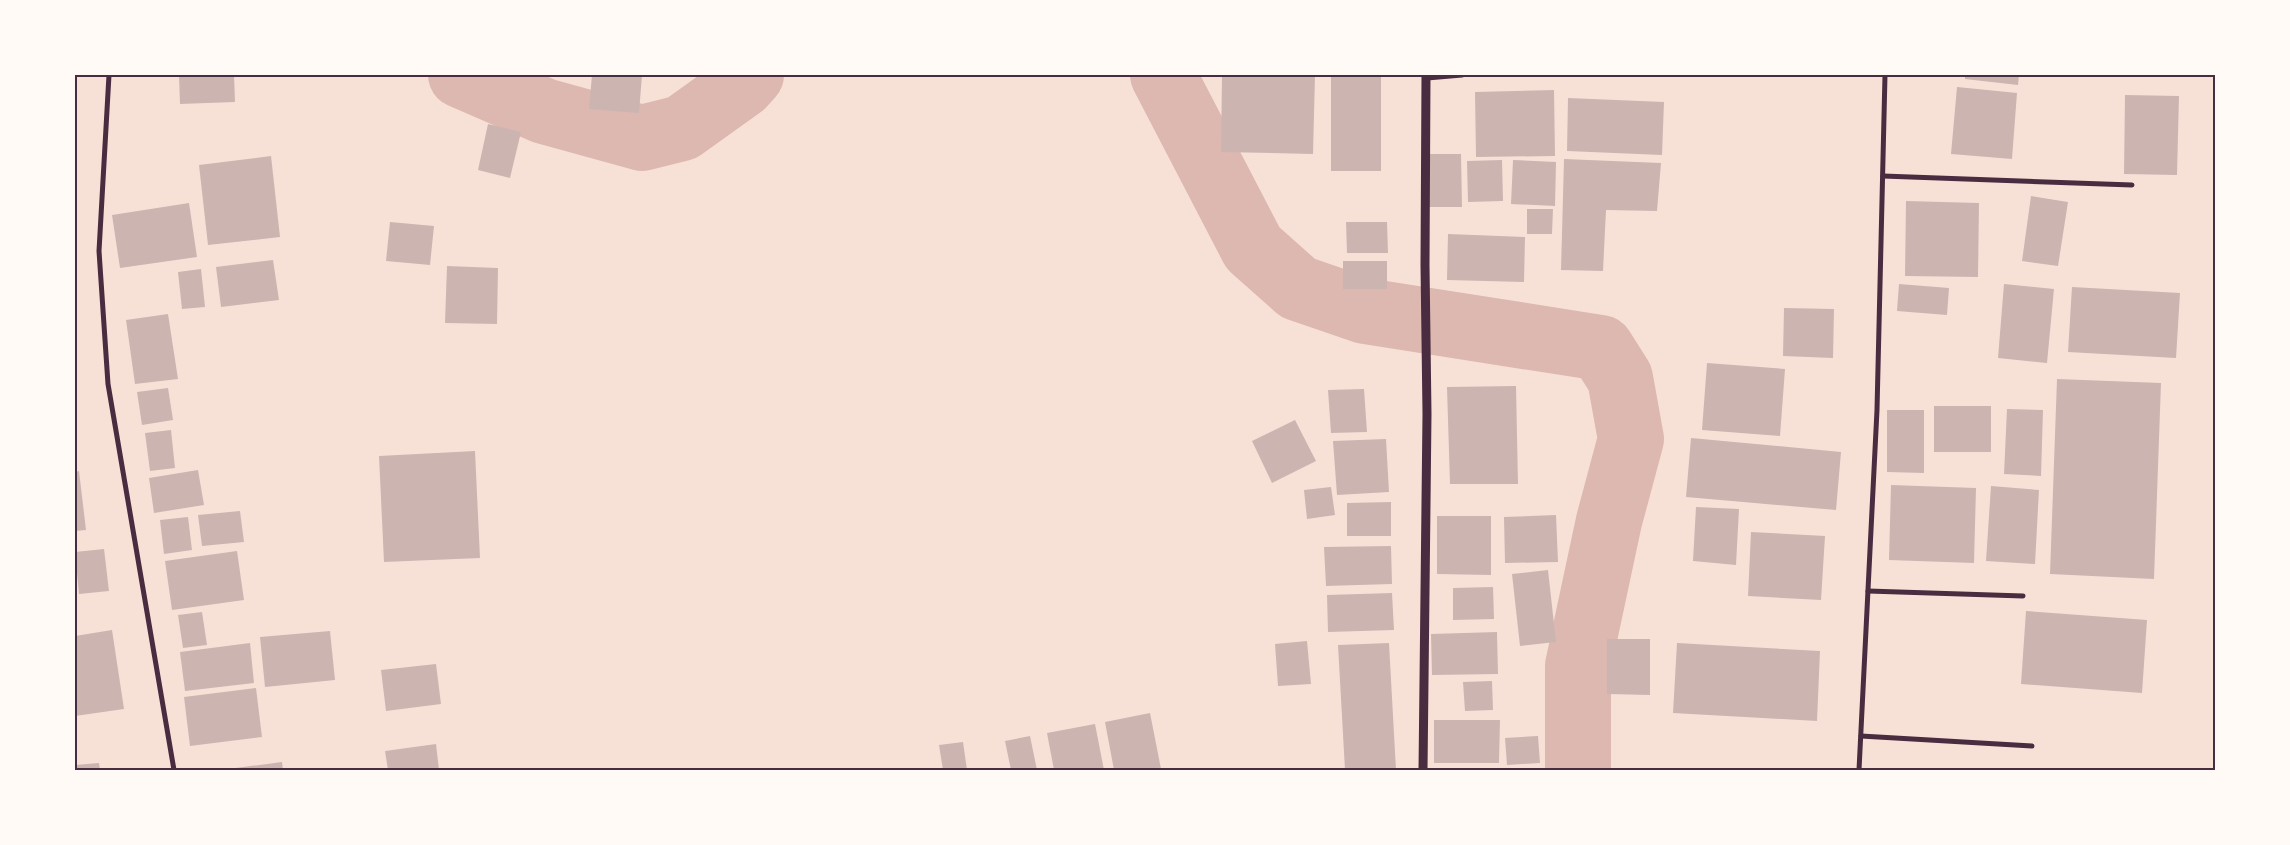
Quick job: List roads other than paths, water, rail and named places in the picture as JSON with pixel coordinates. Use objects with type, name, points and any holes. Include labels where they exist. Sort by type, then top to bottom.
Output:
[{"type":"street","points":[[110,75],[99,251],[108,384],[174,770]]},
{"type":"street","points":[[1423,770],[1427,414],[1425,265],[1427,76],[1462,75]]},
{"type":"street","points":[[1859,770],[1877,410],[1886,75]]},
{"type":"street","points":[[1883,176],[2132,185]]},
{"type":"street","points":[[1868,591],[2023,596]]},
{"type":"street","points":[[1861,736],[2032,746]]},
{"type":"waterway","points":[[461,75],[544,111],[642,138],[682,128],[742,85],[751,75]]},
{"type":"waterway","points":[[1163,75],[1253,248],[1298,288],[1365,311],[1601,348],[1620,378],[1631,439],[1609,521],[1578,666],[1578,770]]}]
